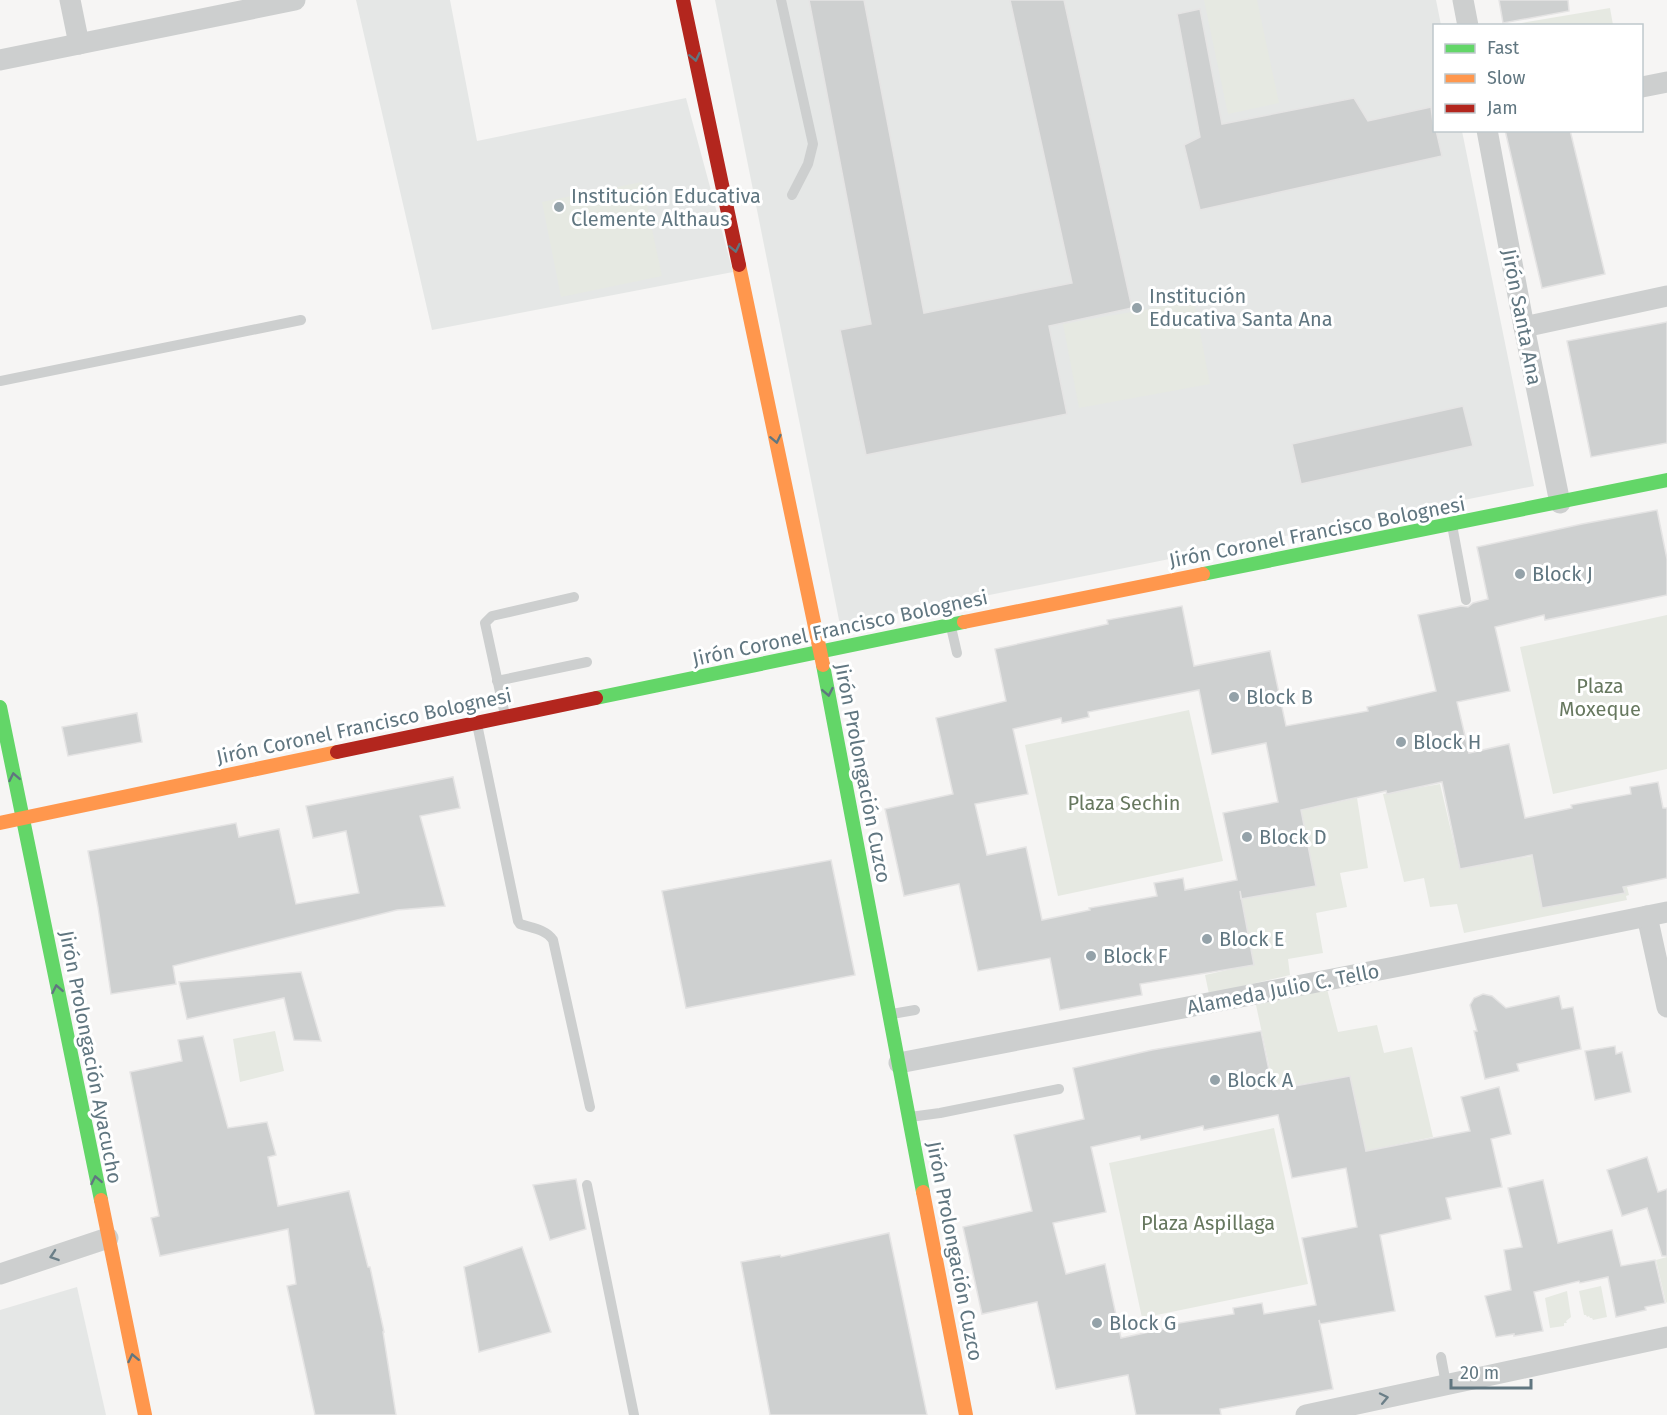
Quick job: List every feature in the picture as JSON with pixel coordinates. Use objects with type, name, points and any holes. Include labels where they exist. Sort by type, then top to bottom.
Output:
[{"type":"street","points":[[70,0],[79,44]]},
{"type":"street","points":[[0,60],[295,0]]},
{"type":"street","name":"Jirón Prolongación Cuzco","points":[[683,0],[820,651],[966,1415]]},
{"type":"street","points":[[1463,0],[1468,24]]},
{"type":"street","points":[[1643,87],[1667,82]]},
{"type":"street","name":"Jirón Santa Ana","points":[[1487,132],[1560,503]]},
{"type":"street","points":[[1524,327],[1667,296]]},
{"type":"street","name":"Jirón Coronel Francisco Bolognesi","points":[[0,823],[820,651],[1667,480]]},
{"type":"street","name":"Jirón Prolongación Ayacucho","points":[[0,707],[145,1415]]},
{"type":"street","points":[[1657,914],[1667,1007]]},
{"type":"street","name":"Alameda Julio C. Tello","points":[[899,1063],[1657,914]]},
{"type":"street","points":[[0,1274],[108,1238]]},
{"type":"street","points":[[1306,1415],[1667,1338]]},
{"type":"lane","points":[[781,0],[813,144],[808,164],[792,195]]},
{"type":"lane","points":[[0,381],[301,320]]},
{"type":"lane","points":[[1452,524],[1466,600]]},
{"type":"lane","points":[[506,717],[485,623],[492,616],[574,597]]},
{"type":"lane","points":[[950,625],[957,653]]},
{"type":"lane","points":[[498,681],[587,662]]},
{"type":"lane","points":[[477,723],[518,921],[520,924],[545,933],[553,940],[590,1107]]},
{"type":"lane","points":[[890,1015],[915,1010]]},
{"type":"lane","points":[[909,1117],[1059,1089]]},
{"type":"lane","points":[[587,1185],[633,1415]]},
{"type":"lane","points":[[1441,1357],[1446,1384]]},
{"type":"shaded area","name":"Institución Educativa Clemente Althaus","points":[[356,0],[450,0],[477,141],[686,98],[733,272],[432,330]]},
{"type":"shaded area","name":"Institución Educativa Santa Ana","points":[[715,0],[1436,0],[1441,24],[1433,24],[1433,132],[1462,132],[1534,486],[840,625]]},
{"type":"shaded area","points":[[77,1287],[106,1415],[0,1415],[0,1310]]},
{"type":"green space","points":[[1204,0],[1257,0],[1279,103],[1228,114]]},
{"type":"green space","points":[[1610,8],[1613,24],[1516,24]]},
{"type":"green space","points":[[642,182],[662,276],[561,297],[542,202]]},
{"type":"green space","points":[[1194,301],[1210,384],[1079,408],[1063,324]]},
{"type":"green space","name":"Plaza Moxeque","points":[[1667,615],[1667,769],[1553,794],[1520,647]]},
{"type":"green space","name":"Plaza Sechin","points":[[1189,710],[1223,861],[1058,896],[1025,745]]},
{"type":"green space","points":[[1440,784],[1460,869],[1532,856],[1542,908],[1625,893],[1620,869],[1622,867],[1629,895],[1626,896],[1627,900],[1464,933],[1457,904],[1430,907],[1424,878],[1404,882],[1383,794]]},
{"type":"green space","points":[[1357,798],[1368,868],[1340,873],[1347,907],[1316,913],[1323,953],[1288,959],[1290,975],[1209,994],[1205,975],[1254,964],[1241,899],[1316,886],[1301,810]]},
{"type":"green space","points":[[1327,989],[1338,1032],[1377,1025],[1384,1053],[1412,1047],[1433,1137],[1366,1151],[1350,1076],[1274,1089],[1256,1005]]},
{"type":"green space","points":[[275,1031],[284,1071],[240,1082],[233,1039]]},
{"type":"green space","name":"Plaza Aspillaga","points":[[1274,1128],[1308,1284],[1142,1318],[1109,1163]]},
{"type":"green space","points":[[1667,1257],[1667,1302],[1666,1303],[1656,1260]]},
{"type":"green space","points":[[1601,1286],[1607,1317],[1593,1320],[1584,1315],[1579,1291]]},
{"type":"green space","points":[[1567,1291],[1571,1317],[1566,1321],[1567,1323],[1564,1323],[1564,1326],[1550,1328],[1545,1298]]},
{"type":"building","points":[[809,0],[864,0],[924,313],[1072,283],[1010,0],[1064,0],[1132,308],[1049,326],[1067,414],[866,455],[840,330],[871,324]]},
{"type":"building","points":[[1499,0],[1568,0],[1569,11],[1503,23]]},
{"type":"building","points":[[1200,9],[1222,124],[1354,98],[1368,121],[1431,107],[1433,132],[1436,132],[1442,156],[1200,210],[1184,145],[1200,137],[1177,14]]},
{"type":"building","points":[[1505,132],[1570,132],[1605,274],[1542,288]]},
{"type":"building","points":[[1667,322],[1667,443],[1591,457],[1567,341]]},
{"type":"building","points":[[1463,406],[1473,446],[1301,484],[1292,444]]},
{"type":"building","points":[[1657,510],[1667,559],[1667,595],[1545,620],[1544,615],[1495,627],[1510,691],[1457,702],[1469,753],[1509,744],[1525,818],[1572,808],[1571,805],[1631,794],[1630,787],[1658,782],[1663,808],[1667,808],[1667,878],[1623,887],[1625,893],[1542,908],[1532,855],[1460,869],[1442,782],[1387,794],[1386,791],[1301,810],[1316,886],[1241,899],[1254,965],[1140,984],[1142,995],[1060,1010],[1050,958],[978,971],[959,884],[904,896],[885,809],[953,794],[936,718],[1006,701],[995,649],[1108,624],[1107,620],[1182,606],[1194,666],[1270,651],[1286,726],[1368,711],[1367,707],[1436,691],[1418,615],[1461,606],[1468,607],[1473,603],[1488,599],[1477,547]],"holes":[[[1199,690],[1212,754],[1266,743],[1278,802],[1223,813],[1237,880],[1185,890],[1183,878],[1154,883],[1157,896],[1089,908],[1090,910],[1042,920],[1026,847],[987,855],[975,804],[1028,794],[1013,729],[1061,718],[1062,723],[1089,717],[1088,712]]]},
{"type":"building","points":[[137,713],[142,742],[68,756],[62,727]]},
{"type":"building","points":[[453,777],[460,808],[420,816],[445,906],[397,910],[173,966],[176,984],[111,994],[88,851],[236,823],[239,837],[279,829],[296,904],[359,893],[346,831],[313,838],[306,806]]},
{"type":"building","points":[[831,860],[855,975],[686,1008],[662,891]]},
{"type":"building","points":[[301,972],[321,1041],[294,1040],[284,998],[187,1019],[179,982]]},
{"type":"building","points":[[1483,994],[1492,996],[1506,1008],[1559,996],[1562,1009],[1573,1007],[1581,1049],[1517,1064],[1519,1071],[1485,1079],[1470,1005],[1474,998]]},
{"type":"building","points":[[1261,1031],[1273,1090],[1350,1076],[1366,1151],[1470,1131],[1461,1097],[1499,1087],[1511,1134],[1491,1139],[1502,1187],[1446,1198],[1451,1219],[1380,1235],[1395,1311],[1320,1324],[1319,1320],[1333,1389],[1220,1409],[1221,1415],[1136,1415],[1128,1375],[1056,1389],[1037,1302],[982,1314],[963,1227],[1032,1211],[1014,1135],[1084,1119],[1073,1068],[1152,1050]],"holes":[[[1278,1115],[1292,1178],[1346,1168],[1357,1227],[1302,1238],[1316,1305],[1264,1314],[1262,1303],[1233,1308],[1234,1314],[1167,1325],[1168,1328],[1121,1338],[1105,1264],[1066,1274],[1053,1223],[1106,1212],[1091,1147],[1140,1136],[1141,1140],[1203,1126],[1204,1130]]]},
{"type":"building","points":[[203,1036],[228,1128],[267,1122],[276,1155],[268,1157],[278,1206],[349,1191],[368,1267],[370,1267],[384,1332],[396,1415],[315,1415],[287,1286],[296,1284],[288,1229],[160,1256],[151,1218],[159,1216],[130,1072],[182,1061],[178,1040]]},
{"type":"building","points":[[1615,1046],[1616,1054],[1622,1052],[1631,1092],[1595,1100],[1585,1051]]},
{"type":"building","points":[[1647,1157],[1658,1192],[1667,1189],[1667,1256],[1662,1256],[1647,1208],[1622,1216],[1607,1170]]},
{"type":"building","points":[[576,1179],[586,1229],[550,1240],[533,1185]]},
{"type":"building","points":[[1543,1180],[1558,1243],[1612,1230],[1621,1266],[1655,1260],[1665,1303],[1616,1317],[1608,1277],[1580,1283],[1579,1281],[1534,1292],[1543,1331],[1496,1337],[1485,1296],[1511,1290],[1504,1250],[1522,1247],[1508,1188]]},
{"type":"building","points":[[889,1233],[927,1415],[770,1415],[741,1262],[780,1255],[781,1257]]},
{"type":"building","points":[[522,1247],[551,1332],[479,1352],[464,1267]]},
{"type":"traffic: fast","points":[[1203,574],[1667,480]]},
{"type":"traffic: fast","points":[[596,698],[964,622]]},
{"type":"traffic: fast","points":[[823,665],[923,1192]]},
{"type":"traffic: fast","points":[[0,707],[101,1200]]},
{"type":"traffic: slow","points":[[739,265],[823,665]]},
{"type":"traffic: slow","points":[[964,622],[1203,574]]},
{"type":"traffic: slow","points":[[0,823],[337,752]]},
{"type":"traffic: slow","points":[[923,1192],[966,1415]]},
{"type":"traffic: slow","points":[[101,1200],[145,1415]]},
{"type":"traffic: jam","points":[[683,0],[739,265]]},
{"type":"traffic: jam","points":[[337,752],[596,698]]},
{"type":"place","name":"Institución Educativa Clemente Althaus","points":[[559,207]]},
{"type":"place","name":"Institución Educativa Santa Ana","points":[[1137,308]]},
{"type":"place","name":"Block J","points":[[1520,574]]},
{"type":"place","name":"Block B","points":[[1234,697]]},
{"type":"place","name":"Block H","points":[[1401,742]]},
{"type":"place","name":"Block D","points":[[1247,837]]},
{"type":"place","name":"Block E","points":[[1207,939]]},
{"type":"place","name":"Block F","points":[[1091,956]]},
{"type":"place","name":"Block A","points":[[1215,1080]]},
{"type":"place","name":"Block G","points":[[1097,1323]]}]
